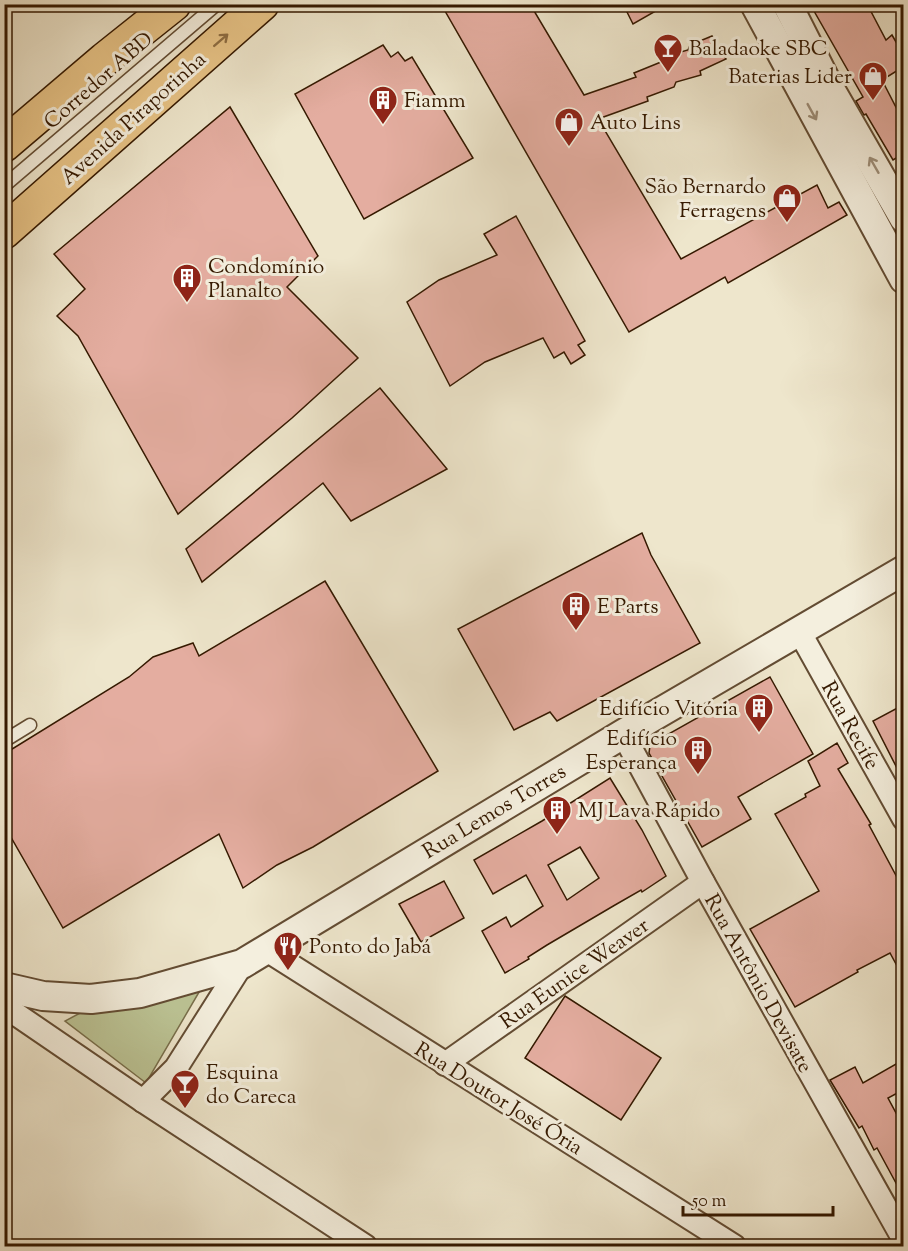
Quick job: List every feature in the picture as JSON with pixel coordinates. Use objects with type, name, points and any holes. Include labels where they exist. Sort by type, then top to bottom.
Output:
[{"type":"main road","points":[[4,145],[174,4]]},
{"type":"main road","name":"Avenida Piraporinha","points":[[4,232],[262,4]]},
{"type":"street","points":[[755,4],[903,279]]},
{"type":"street","points":[[787,4],[830,89],[903,218]]},
{"type":"street","name":"Rua Lemos Torres","points":[[4,987],[43,996],[91,999],[140,993],[253,957],[623,734],[903,570]]},
{"type":"street","name":"Rua Recife","points":[[799,631],[903,819]]},
{"type":"street","name":"Rua Antônio Devisate","points":[[623,734],[900,1239]]},
{"type":"street","name":"Rua Eunice Weaver","points":[[445,1064],[703,882]]},
{"type":"street","name":"Rua Lemos Torres","points":[[143,1101],[176,1068],[253,957]]},
{"type":"street","name":"Rua Doutor José Ória","points":[[253,957],[445,1064],[734,1246]]},
{"type":"street","points":[[4,1006],[165,1116],[365,1246]]},
{"type":"street","name":"Rua Lemos Torres","points":[[165,1116],[176,1068]]},
{"type":"lane","name":"Corredor ABD","points":[[4,186],[217,4]]},
{"type":"lane","points":[[4,741],[30,725]]},
{"type":"green space","points":[[202,987],[146,1083],[65,1021],[84,1011],[121,1010],[157,1002]]},
{"type":"building","name":"Auto Lins","points":[[441,4],[530,4],[584,95],[636,77],[634,73],[661,62],[660,58],[688,50],[690,45],[712,36],[726,59],[700,71],[701,75],[676,82],[674,87],[647,97],[648,101],[598,119],[681,259],[817,185],[828,208],[839,202],[847,215],[728,283],[725,277],[629,332]]},
{"type":"building","points":[[623,4],[668,4],[633,24]]},
{"type":"building","points":[[810,4],[867,4],[886,40],[892,35],[903,54],[903,67],[882,80],[903,121],[903,154],[893,160],[856,101],[863,97]]},
{"type":"building","name":"Fiamm","points":[[383,45],[391,57],[398,52],[405,61],[412,57],[473,158],[364,219],[295,94]]},
{"type":"building","name":"Condomínio Planalto","points":[[230,107],[318,256],[287,287],[358,358],[292,418],[178,514],[78,336],[57,316],[85,289],[54,254]]},
{"type":"building","points":[[516,216],[585,341],[578,345],[585,355],[571,364],[564,352],[554,358],[543,338],[485,362],[450,386],[407,302],[439,280],[497,255],[484,234]]},
{"type":"building","points":[[380,388],[447,469],[351,521],[323,483],[202,582],[186,549]]},
{"type":"building","name":"E Parts","points":[[642,533],[651,555],[700,643],[557,721],[550,712],[514,730],[458,629]]},
{"type":"building","points":[[325,581],[438,771],[313,847],[277,865],[243,888],[219,834],[63,928],[4,825],[4,754],[129,677],[153,657],[193,643],[199,656]]},
{"type":"building","points":[[770,677],[813,754],[738,797],[751,819],[702,847],[649,753],[650,746]]},
{"type":"building","points":[[903,705],[903,780],[873,721]]},
{"type":"building","points":[[837,743],[848,763],[838,769],[871,824],[869,825],[899,881],[903,879],[903,977],[890,953],[795,1007],[750,929],[819,891],[775,814],[806,797],[805,794],[820,786],[808,761]]},
{"type":"building","points":[[610,778],[642,830],[666,876],[642,892],[641,890],[547,945],[505,973],[482,931],[506,917],[511,927],[543,906],[526,875],[493,894],[474,860]],"holes":[[[580,847],[599,878],[567,900],[548,865]]]},
{"type":"building","points":[[444,881],[464,918],[421,942],[399,904]]},
{"type":"building","points":[[565,996],[661,1058],[621,1120],[525,1058]]},
{"type":"building","points":[[903,1060],[903,1090],[888,1098],[903,1126],[903,1196],[877,1148],[874,1150],[862,1126],[859,1128],[830,1080],[855,1067],[863,1083]]},
{"type":"place","name":"Baladaoke SBC","points":[[668,74]]},
{"type":"place","name":"Baterias Lider","points":[[873,102]]},
{"type":"place","name":"Fiamm","points":[[383,126]]},
{"type":"place","name":"Auto Lins","points":[[569,148]]},
{"type":"place","name":"São Bernardo Ferragens","points":[[787,224]]},
{"type":"place","name":"Condomínio Planalto","points":[[187,304]]},
{"type":"place","name":"E Parts","points":[[576,632]]},
{"type":"place","name":"Edifício Vitória","points":[[759,734]]},
{"type":"place","name":"Edifício Esperança","points":[[698,776]]},
{"type":"place","name":"MJ Lava Rápido","points":[[557,836]]},
{"type":"place","name":"Ponto do Jabá","points":[[288,972]]},
{"type":"place","name":"Esquina do Careca","points":[[185,1110]]}]
